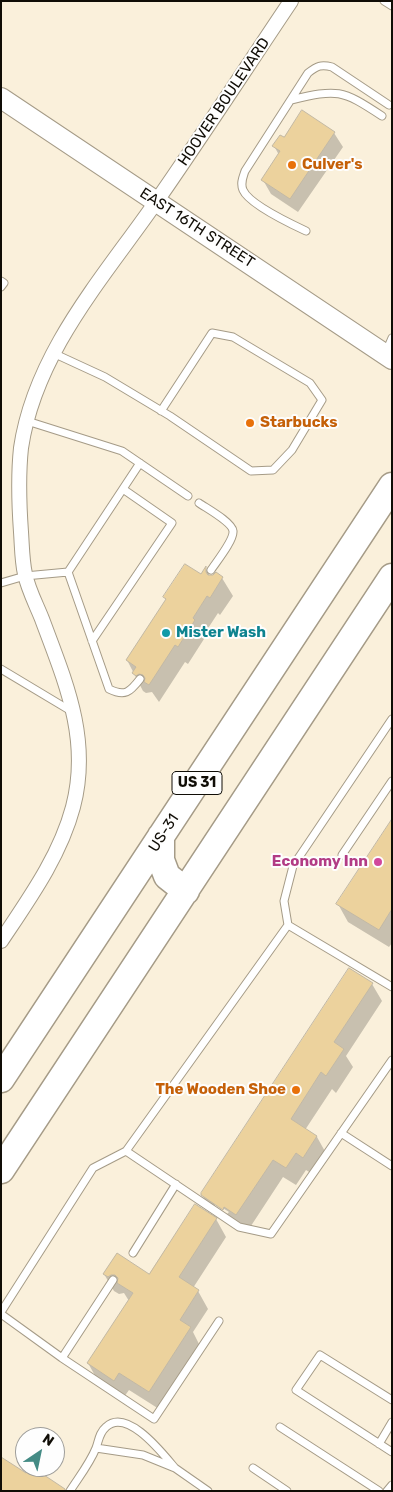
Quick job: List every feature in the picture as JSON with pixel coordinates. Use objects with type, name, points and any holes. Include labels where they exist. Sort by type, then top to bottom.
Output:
[{"type":"highway","name":"US-31","points":[[1,1079],[392,486]]},
{"type":"highway","points":[[1,1170],[392,577]]},
{"type":"highway","points":[[161,836],[161,860],[167,876],[186,891]]},
{"type":"main road","name":"EAST 16TH STREET","points":[[1,98],[156,202],[390,351]]},
{"type":"street","name":"HOOVER BOULEVARD","points":[[1,940],[41,878],[65,832],[74,804],[78,776],[79,744],[74,713],[67,688],[25,576],[19,491],[22,448],[27,422],[53,353],[79,311],[156,202],[291,1]]},
{"type":"lane","points":[[384,1],[392,6]]},
{"type":"lane","points":[[306,231],[278,217],[249,197],[243,190],[241,182],[245,170],[308,73],[316,66],[323,64],[332,67],[389,105]]},
{"type":"lane","points":[[291,100],[324,92],[335,92],[353,97],[382,116]]},
{"type":"lane","points":[[1,281],[4,283],[1,287]]},
{"type":"lane","points":[[53,353],[105,377],[161,411],[251,471],[273,470],[292,450],[322,400],[310,383],[233,337],[212,333],[161,411]]},
{"type":"lane","points":[[27,422],[122,451],[188,496]]},
{"type":"lane","points":[[68,572],[140,463]]},
{"type":"lane","points":[[92,641],[172,523],[123,488]]},
{"type":"lane","points":[[199,503],[230,524],[233,530],[232,538],[211,570]]},
{"type":"lane","points":[[1,583],[25,576],[68,572]]},
{"type":"lane","points":[[68,572],[109,688],[117,693],[126,693],[140,679]]},
{"type":"lane","points":[[1,669],[74,713]]},
{"type":"lane","points":[[219,1321],[154,1418],[62,1358],[1,1313],[93,1168],[126,1151],[288,925],[284,901],[293,866],[392,719]]},
{"type":"lane","points":[[342,855],[392,781]]},
{"type":"lane","points":[[288,925],[392,987]]},
{"type":"lane","points":[[126,1151],[239,1227],[271,1234],[392,1060]]},
{"type":"lane","points":[[341,1132],[392,1166]]},
{"type":"lane","points":[[133,1253],[176,1184]]},
{"type":"lane","points":[[62,1358],[113,1280]]},
{"type":"lane","points":[[392,1400],[320,1354],[296,1390],[392,1452]]},
{"type":"lane","points":[[70,1491],[96,1448],[99,1436],[111,1423],[123,1422],[150,1440],[175,1468]]},
{"type":"lane","points":[[379,1444],[392,1422]]},
{"type":"lane","points":[[280,1427],[379,1491]]},
{"type":"lane","points":[[96,1448],[143,1455],[175,1468],[208,1491]]},
{"type":"lane","points":[[253,1468],[288,1491]]},
{"type":"lane","points":[[387,1491],[392,1485]]},
{"type":"building","name":"Culver's","points":[[302,110],[335,132],[290,199],[261,180],[280,151],[272,146],[280,135],[284,137]]},
{"type":"building","name":"Mister Wash","points":[[185,564],[201,574],[206,566],[208,575],[213,575],[216,572],[223,577],[210,598],[207,596],[178,647],[175,645],[149,685],[144,682],[145,678],[143,675],[139,674],[136,676],[132,673],[136,667],[126,660],[166,599],[163,597]]},
{"type":"building","name":"Economy Inn","points":[[392,819],[392,909],[379,930],[336,904]]},
{"type":"building","points":[[349,968],[373,983],[334,1042],[344,1049],[326,1076],[321,1072],[291,1119],[317,1136],[303,1158],[296,1153],[286,1168],[273,1160],[236,1215],[224,1207],[223,1210],[201,1195],[201,1193]]},
{"type":"building","points":[[195,1204],[217,1218],[179,1277],[199,1290],[180,1320],[191,1327],[149,1392],[119,1373],[114,1381],[87,1363],[133,1293],[117,1283],[118,1278],[115,1275],[108,1277],[103,1274],[117,1253],[149,1274]]},
{"type":"building","points":[[1,1457],[15,1466],[15,1477],[47,1477],[65,1489],[65,1491],[1,1491]]},
{"type":"place","name":"Culver's","points":[[292,165]]},
{"type":"place","name":"Starbucks","points":[[250,423]]},
{"type":"place","name":"Mister Wash","points":[[166,633]]},
{"type":"place","name":"Economy Inn","points":[[378,862]]},
{"type":"place","name":"The Wooden Shoe","points":[[296,1090]]}]
